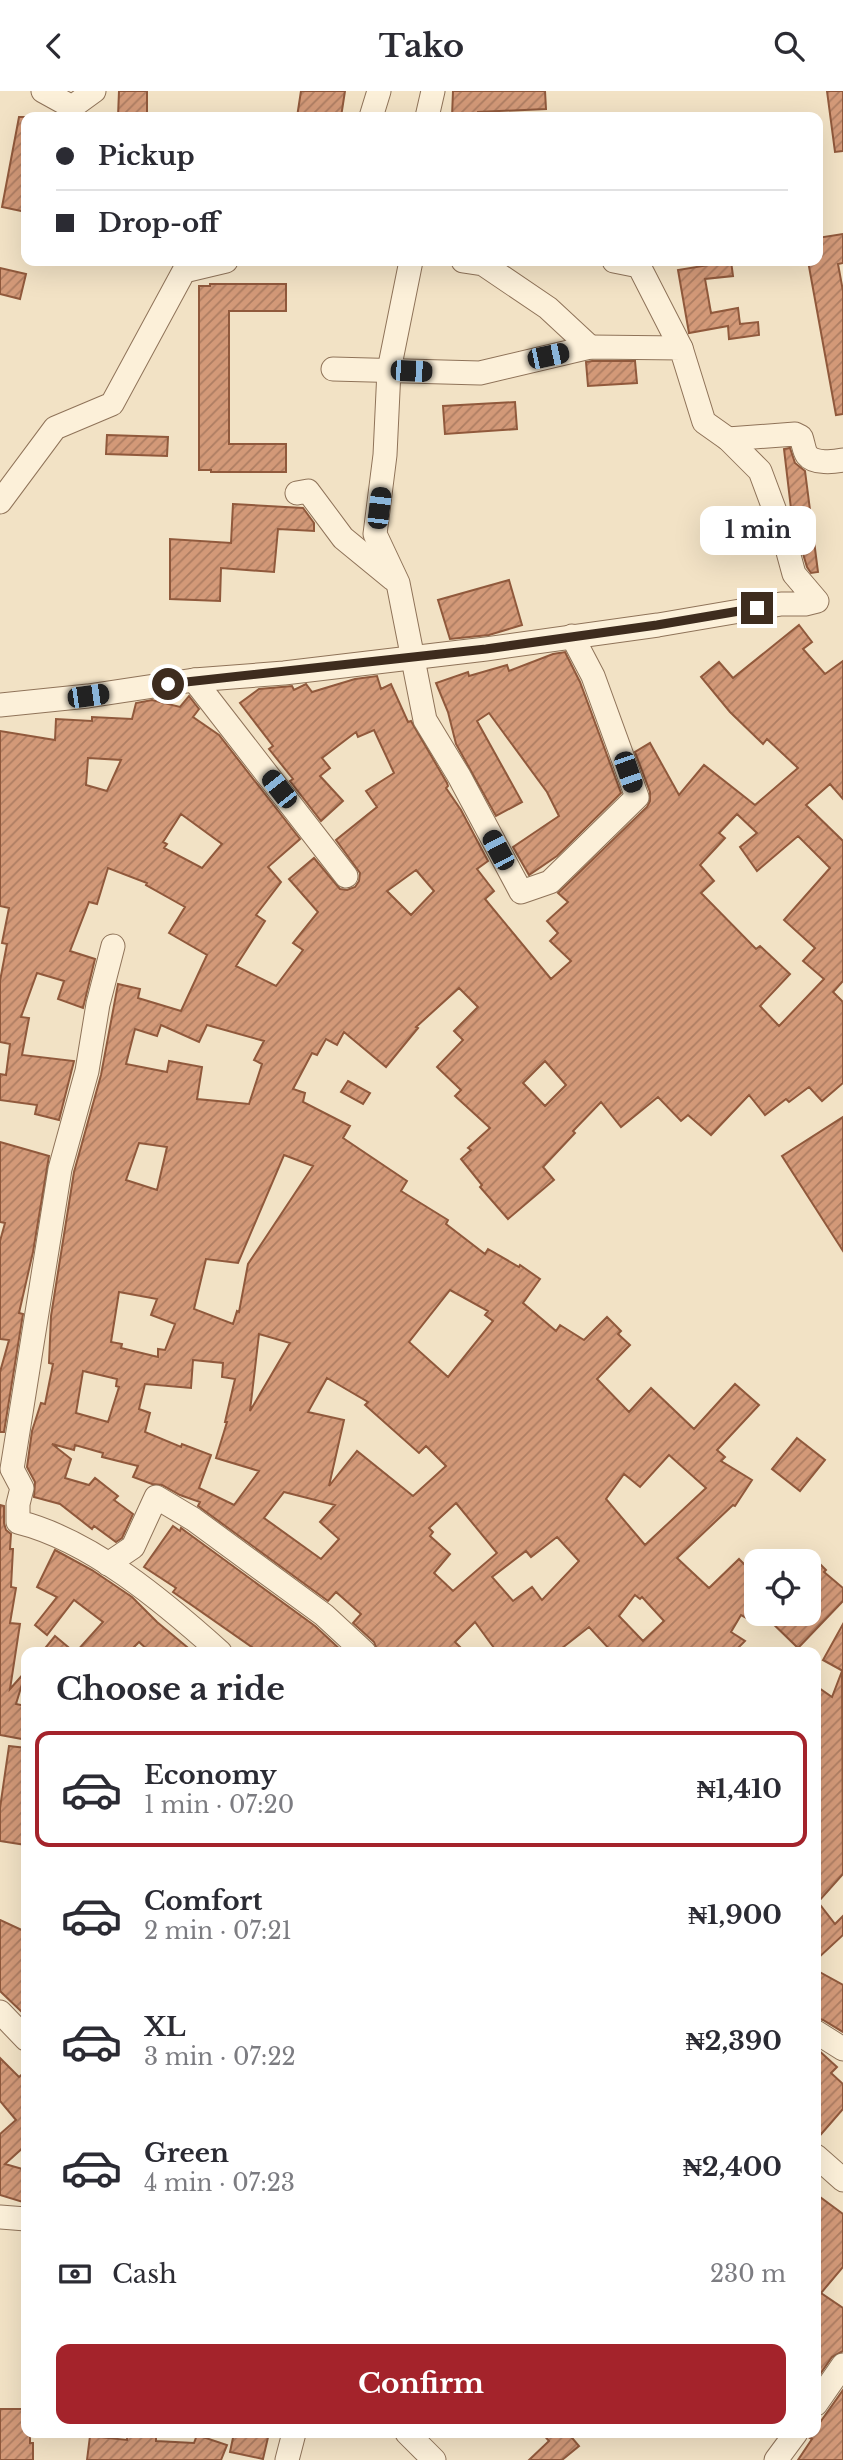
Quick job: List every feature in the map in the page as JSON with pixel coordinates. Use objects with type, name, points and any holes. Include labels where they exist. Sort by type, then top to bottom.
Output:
[{"type":"street","points":[[43,91],[72,107],[94,91]]},
{"type":"street","points":[[373,112],[379,91]]},
{"type":"street","points":[[428,112],[433,91]]},
{"type":"street","points":[[0,502],[55,428],[113,404],[184,271],[205,266]]},
{"type":"street","points":[[413,266],[389,370],[385,455],[375,534],[398,583],[425,720],[459,776],[521,892],[550,882],[636,797],[593,676],[572,636]]},
{"type":"street","points":[[486,266],[548,308],[590,347]]},
{"type":"street","points":[[0,705],[88,696],[194,680],[284,673],[413,657],[657,625],[781,604],[816,603],[815,596],[794,574],[782,530],[760,471],[728,439],[704,422],[681,348],[639,266]]},
{"type":"street","points":[[333,369],[480,373],[590,347],[681,348]]},
{"type":"street","points":[[728,439],[795,434],[802,437],[808,456],[814,460],[843,460]]},
{"type":"street","points":[[297,493],[308,491],[343,538],[398,583]]},
{"type":"street","points":[[194,680],[346,876]]},
{"type":"street","points":[[113,946],[98,1004],[87,1071],[60,1169],[12,1469],[22,1488],[18,1504],[18,1522],[43,1528],[119,1570],[214,1647]]},
{"type":"street","points":[[108,1564],[133,1547],[156,1497],[193,1519],[324,1615],[358,1647]]},
{"type":"street","points":[[0,2012],[21,2032]]},
{"type":"street","points":[[821,2035],[843,2049]]},
{"type":"street","points":[[821,2161],[843,2181]]},
{"type":"street","points":[[0,2217],[21,2219]]},
{"type":"street","points":[[821,2397],[843,2365]]},
{"type":"street","points":[[287,2460],[293,2438]]},
{"type":"street","points":[[412,2438],[434,2460]]},
{"type":"street","points":[[776,2460],[792,2438]]},
{"type":"building","points":[[119,91],[147,91],[147,112],[118,112]]},
{"type":"building","points":[[301,91],[345,91],[342,112],[298,112]]},
{"type":"building","points":[[453,91],[545,91],[546,109],[452,112]]},
{"type":"building","points":[[827,91],[843,91],[843,151],[835,152]]},
{"type":"building","points":[[19,117],[21,117],[21,211],[2,207]]},
{"type":"building","points":[[843,234],[843,263],[838,264],[843,291],[843,414],[836,415],[809,266],[823,266],[823,237]]},
{"type":"building","points":[[703,266],[732,266],[733,276],[705,279],[711,313],[738,308],[740,324],[758,322],[759,335],[729,339],[728,326],[689,333],[678,270]]},
{"type":"building","points":[[0,268],[26,274],[20,299],[0,294]]},
{"type":"building","points":[[286,284],[286,311],[229,311],[229,444],[286,444],[286,472],[199,470],[199,286]]},
{"type":"building","points":[[635,361],[637,383],[588,386],[586,362]]},
{"type":"building","points":[[515,402],[517,429],[445,434],[443,406]]},
{"type":"building","points":[[107,435],[168,437],[167,456],[106,454]]},
{"type":"building","points":[[790,448],[795,463],[805,471],[818,572],[811,573],[807,567],[792,517],[784,449]]},
{"type":"building","points":[[233,504],[303,508],[314,523],[314,531],[278,529],[274,572],[221,568],[220,601],[170,599],[170,539],[231,543]]},
{"type":"building","points":[[509,580],[522,625],[489,635],[450,639],[438,600]]},
{"type":"building","points":[[799,625],[812,642],[803,649],[825,674],[843,661],[843,799],[830,784],[806,805],[843,841],[843,981],[833,992],[843,1002],[843,1083],[822,1101],[809,1087],[789,1102],[786,1099],[765,1115],[749,1095],[711,1135],[688,1115],[681,1121],[658,1097],[621,1127],[601,1102],[543,1167],[554,1180],[508,1219],[480,1187],[482,1185],[461,1159],[471,1150],[468,1148],[490,1128],[455,1096],[461,1090],[437,1067],[463,1040],[454,1031],[478,1007],[459,988],[416,1027],[418,1028],[386,1067],[344,1032],[337,1045],[326,1039],[317,1055],[312,1053],[293,1089],[305,1093],[303,1102],[350,1126],[343,1138],[407,1181],[401,1191],[448,1220],[446,1224],[485,1254],[488,1249],[519,1267],[520,1265],[540,1279],[523,1303],[556,1331],[560,1325],[584,1340],[607,1317],[621,1331],[618,1334],[630,1345],[597,1379],[629,1412],[651,1388],[694,1429],[735,1384],[759,1405],[717,1450],[725,1457],[721,1461],[752,1480],[735,1506],[677,1558],[709,1588],[739,1559],[744,1564],[744,1617],[741,1615],[731,1632],[745,1641],[739,1647],[607,1647],[589,1627],[563,1647],[493,1647],[475,1622],[455,1642],[460,1647],[376,1647],[353,1623],[361,1614],[336,1592],[328,1601],[198,1506],[200,1502],[162,1485],[133,1477],[138,1466],[102,1457],[103,1453],[75,1445],[74,1450],[52,1444],[71,1459],[65,1478],[89,1485],[95,1478],[118,1496],[114,1500],[133,1514],[122,1538],[116,1542],[94,1526],[92,1529],[60,1504],[34,1497],[35,1482],[27,1467],[32,1431],[41,1403],[45,1404],[53,1364],[49,1363],[51,1316],[74,1172],[101,1075],[118,984],[140,989],[138,998],[181,1011],[207,955],[169,933],[185,907],[146,885],[147,883],[108,868],[97,904],[89,902],[70,951],[95,959],[83,1008],[58,999],[64,981],[37,973],[21,1017],[29,1018],[22,1055],[74,1061],[59,1120],[35,1114],[37,1105],[0,1100],[0,1074],[6,1075],[10,1044],[0,1042],[0,981],[7,944],[2,943],[9,908],[0,906],[0,731],[55,740],[56,719],[132,719],[136,703],[152,700],[180,707],[189,696],[199,709],[193,717],[219,735],[300,839],[268,867],[281,882],[256,915],[265,921],[236,966],[276,986],[303,950],[293,943],[318,912],[289,879],[314,858],[340,889],[355,887],[360,873],[336,840],[377,807],[366,791],[394,773],[374,730],[358,737],[356,732],[322,758],[330,768],[320,776],[343,801],[321,821],[290,781],[293,779],[269,749],[273,746],[240,703],[259,689],[292,686],[294,690],[306,684],[312,692],[355,679],[377,676],[381,689],[391,684],[408,722],[411,721],[447,783],[446,788],[488,861],[477,869],[494,891],[485,899],[551,979],[571,961],[550,941],[558,933],[547,921],[568,902],[558,893],[647,807],[650,801],[650,792],[635,752],[650,743],[679,795],[704,765],[755,805],[798,768],[767,739],[763,744],[730,712],[701,677],[719,662],[733,678]],"holes":[[[88,758],[121,760],[107,791],[86,785]],[[181,814],[222,844],[202,868],[164,848],[167,844],[163,842]],[[737,814],[757,833],[740,847],[757,871],[798,836],[830,868],[784,920],[815,948],[803,961],[824,979],[779,1026],[760,1006],[790,974],[760,946],[756,949],[701,893],[714,881],[700,865],[725,838],[719,833]],[[416,870],[434,891],[411,915],[387,891]],[[161,1025],[199,1042],[207,1025],[264,1041],[254,1060],[262,1064],[249,1104],[197,1099],[202,1067],[169,1061],[167,1072],[126,1064],[135,1029],[157,1036]],[[545,1061],[566,1085],[545,1106],[523,1083]],[[139,1143],[167,1147],[157,1190],[126,1180]],[[284,1155],[313,1166],[248,1264],[239,1312],[237,1311],[233,1324],[194,1309],[206,1259],[238,1263]],[[450,1290],[488,1311],[485,1315],[493,1321],[448,1377],[409,1342]],[[119,1292],[157,1299],[151,1315],[175,1324],[165,1350],[158,1349],[158,1357],[121,1348],[122,1344],[111,1342]],[[259,1334],[290,1343],[250,1411]],[[193,1360],[223,1363],[222,1377],[235,1379],[227,1422],[216,1458],[259,1471],[234,1505],[199,1488],[211,1455],[182,1444],[181,1447],[145,1432],[150,1413],[139,1409],[145,1384],[191,1388]],[[83,1371],[117,1379],[116,1386],[119,1387],[108,1422],[76,1413]],[[327,1378],[368,1402],[365,1405],[419,1453],[426,1446],[446,1466],[413,1496],[357,1451],[329,1486],[344,1420],[308,1412]],[[669,1455],[706,1488],[645,1545],[606,1499],[624,1474],[640,1487]],[[284,1492],[335,1505],[320,1522],[339,1539],[321,1559],[264,1518]],[[456,1503],[497,1553],[453,1591],[434,1573],[450,1554],[430,1536],[433,1532],[429,1528]],[[557,1537],[579,1561],[542,1600],[532,1587],[513,1601],[492,1577],[526,1551],[531,1557]],[[635,1595],[640,1599],[642,1597],[664,1621],[643,1641],[619,1616]]]},
{"type":"building","points":[[565,652],[580,682],[621,793],[557,856],[529,875],[513,847],[559,816],[547,792],[489,713],[477,721],[522,802],[496,816],[456,744],[448,712],[436,683],[468,672],[469,676],[507,665],[509,671]]},
{"type":"building","points":[[348,1081],[370,1093],[363,1104],[341,1092]]},
{"type":"building","points":[[843,1117],[843,1251],[782,1156]]},
{"type":"building","points":[[0,1142],[49,1156],[33,1252],[19,1313],[23,1314],[4,1432],[0,1432],[0,1372],[9,1340],[0,1339],[0,1241],[5,1223],[0,1222]]},
{"type":"building","points":[[797,1438],[825,1460],[800,1491],[772,1469]]},
{"type":"building","points":[[0,1505],[4,1506],[4,1523],[11,1534],[10,1549],[13,1549],[11,1587],[16,1588],[10,1623],[20,1624],[10,1689],[21,1677],[16,1704],[21,1705],[21,1739],[0,1735]]},
{"type":"building","points":[[173,1526],[180,1531],[181,1528],[315,1626],[338,1647],[252,1647],[173,1592],[176,1588],[144,1567]]},
{"type":"building","points":[[55,1550],[92,1570],[132,1597],[187,1647],[144,1647],[139,1642],[134,1647],[80,1647],[103,1622],[74,1600],[47,1635],[35,1625],[57,1597],[37,1587]]},
{"type":"building","points":[[821,1565],[826,1570],[824,1572],[843,1588],[843,1601],[821,1624]]},
{"type":"building","points":[[843,1624],[843,1671],[823,1660]]},
{"type":"building","points":[[775,1626],[819,1626],[799,1647]]},
{"type":"building","points":[[55,1636],[68,1647],[46,1647]]},
{"type":"building","points":[[842,1671],[843,1874],[821,1899],[821,1689],[832,1697]]},
{"type":"building","points":[[9,1746],[21,1747],[21,1844],[0,1841],[0,1808]]},
{"type":"building","points":[[821,1906],[835,1924],[843,1916],[843,1935],[821,1955]]},
{"type":"building","points":[[0,1920],[21,1930],[21,2011],[0,1991]]},
{"type":"building","points":[[821,1973],[843,1985],[843,2032],[823,2020]]},
{"type":"building","points":[[821,2053],[837,2067],[831,2073],[843,2084],[843,2109],[821,2134]]},
{"type":"building","points":[[0,2058],[19,2077],[21,2075],[21,2150],[5,2164],[21,2169],[21,2201],[0,2195],[0,2134],[16,2120],[0,2101]]},
{"type":"building","points":[[821,2198],[843,2214],[843,2267],[821,2293]]},
{"type":"building","points":[[821,2293],[843,2308],[843,2351],[832,2357],[821,2373]]},
{"type":"building","points":[[843,2390],[843,2460],[798,2460],[812,2439],[810,2438],[821,2438],[821,2421]]},
{"type":"building","points":[[0,2409],[21,2409],[21,2438],[30,2438],[30,2443],[33,2443],[33,2460],[0,2460]]},
{"type":"building","points":[[90,2438],[156,2438],[156,2441],[194,2443],[196,2438],[206,2438],[227,2445],[221,2460],[87,2460]]},
{"type":"building","points":[[233,2438],[268,2438],[263,2459],[230,2452]]},
{"type":"building","points":[[546,2438],[572,2438],[579,2446],[562,2460],[529,2460],[549,2441]]},
{"type":"route","points":[[168,684],[486,649],[757,608]]}]
